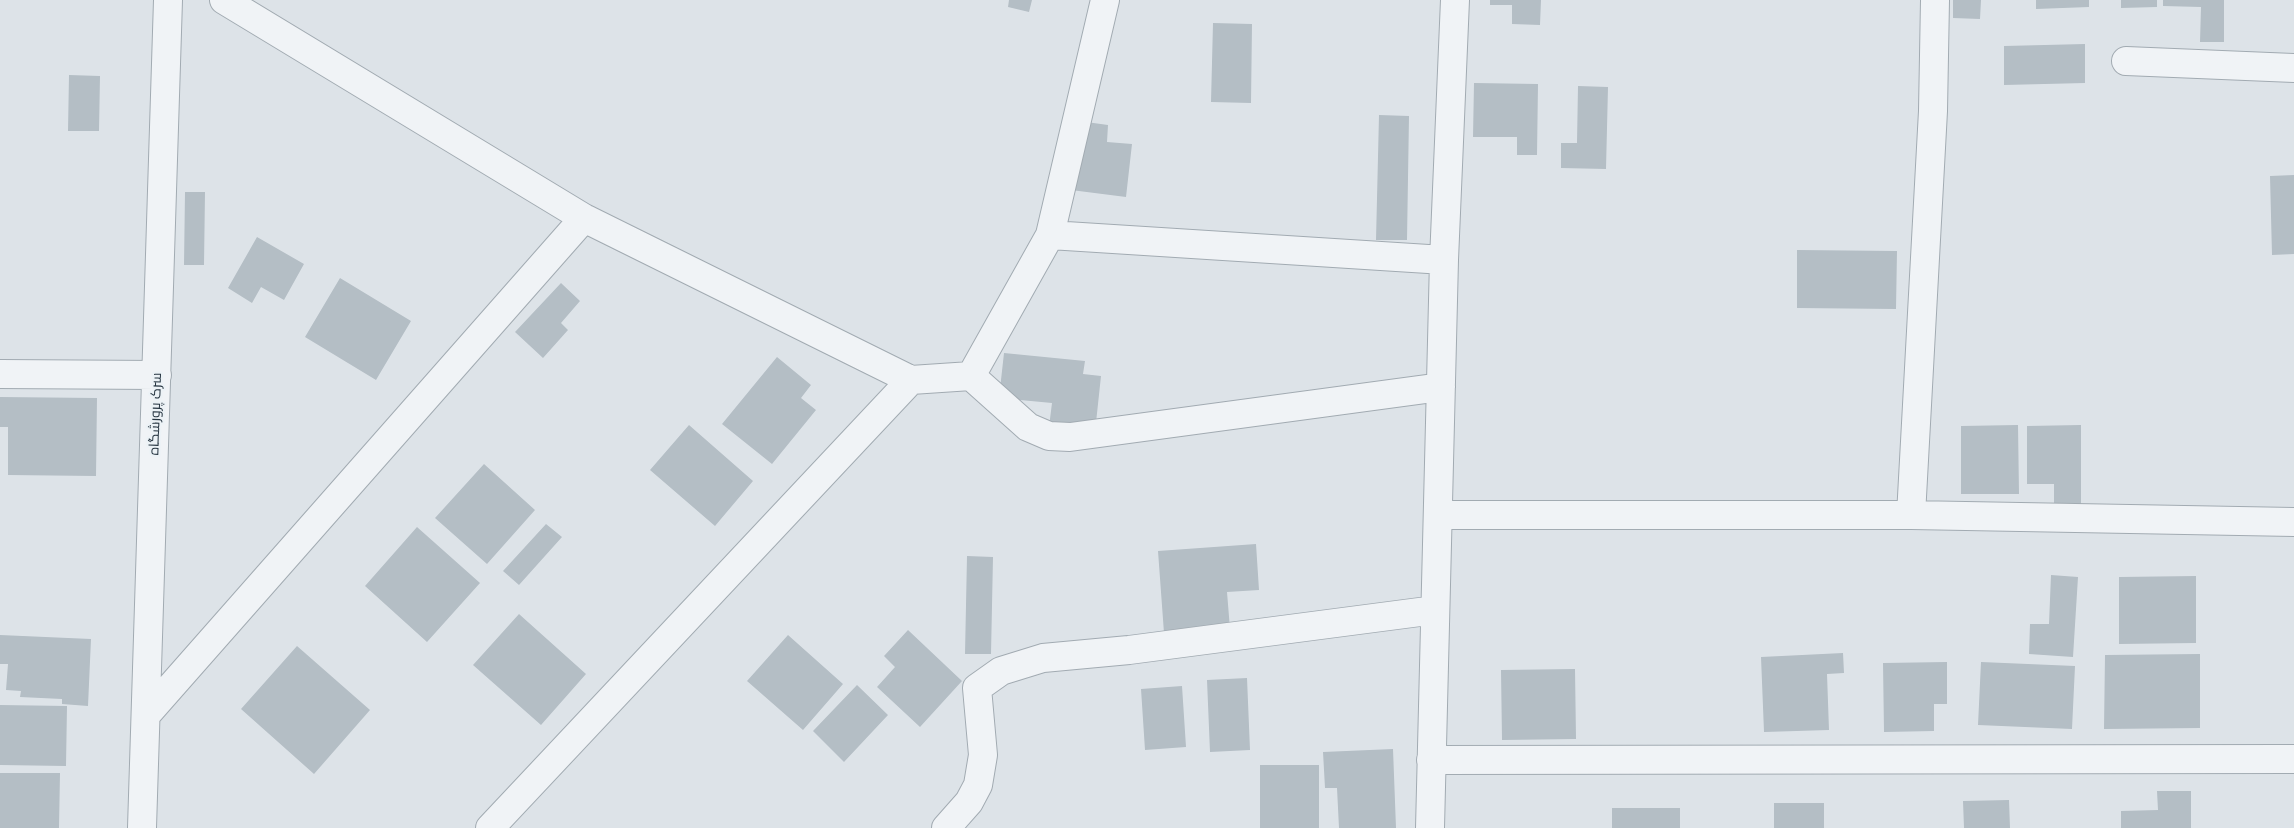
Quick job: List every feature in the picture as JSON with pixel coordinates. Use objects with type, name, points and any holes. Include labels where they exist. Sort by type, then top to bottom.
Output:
[{"type":"street","name":"سرک پرورشگاه","points":[[142,828],[168,0]]},
{"type":"street","points":[[224,0],[584,218],[911,380],[971,376],[1028,426],[1049,436],[1070,437],[1441,387]]},
{"type":"street","points":[[971,376],[1050,235],[1105,0]]},
{"type":"street","points":[[1430,828],[1444,260],[1455,0]]},
{"type":"street","points":[[1911,515],[1933,111],[1934,0]]},
{"type":"street","points":[[2126,61],[2294,68]]},
{"type":"street","points":[[146,715],[584,218]]},
{"type":"street","points":[[1050,235],[1444,260]]},
{"type":"street","points":[[0,374],[156,375]]},
{"type":"street","points":[[490,828],[911,380]]},
{"type":"street","points":[[1438,515],[1911,515],[2294,522]]},
{"type":"street","points":[[946,828],[969,802],[978,785],[984,754],[977,688],[1001,671],[1043,658],[1129,650],[1435,610]]},
{"type":"street","points":[[1431,760],[2294,759]]},
{"type":"building","points":[[1009,0],[1032,0],[1029,12],[1008,7]]},
{"type":"building","points":[[1490,0],[1541,0],[1540,25],[1512,24],[1512,5],[1490,5]]},
{"type":"building","points":[[1953,0],[1981,0],[1980,19],[1953,18]]},
{"type":"building","points":[[2036,0],[2089,0],[2089,7],[2036,9]]},
{"type":"building","points":[[2121,0],[2157,0],[2157,7],[2121,8]]},
{"type":"building","points":[[2163,0],[2224,0],[2224,42],[2200,42],[2201,7],[2163,6]]},
{"type":"building","points":[[1213,23],[1252,24],[1251,103],[1211,102]]},
{"type":"building","points":[[2085,44],[2085,83],[2004,85],[2004,46]]},
{"type":"building","points":[[69,75],[100,76],[99,131],[68,131]]},
{"type":"building","points":[[1474,83],[1538,84],[1537,155],[1517,155],[1517,137],[1473,137]]},
{"type":"building","points":[[1578,86],[1608,87],[1606,169],[1561,168],[1561,143],[1577,143]]},
{"type":"building","points":[[1379,115],[1409,116],[1407,240],[1376,240]]},
{"type":"building","points":[[1079,121],[1108,125],[1107,142],[1132,144],[1126,197],[1071,190]]},
{"type":"building","points":[[2294,175],[2294,254],[2272,255],[2270,176]]},
{"type":"building","points":[[185,192],[205,192],[204,265],[184,265]]},
{"type":"building","points":[[257,237],[304,264],[284,300],[261,287],[252,303],[228,288]]},
{"type":"building","points":[[1797,250],[1897,251],[1896,309],[1797,308]]},
{"type":"building","points":[[340,278],[411,321],[376,380],[305,337]]},
{"type":"building","points":[[561,283],[580,301],[561,323],[568,330],[543,358],[515,332]]},
{"type":"building","points":[[1004,353],[1085,361],[1083,374],[1101,376],[1095,432],[1049,427],[1052,403],[999,398]]},
{"type":"building","points":[[777,357],[811,385],[801,398],[816,410],[772,464],[722,424]]},
{"type":"building","points":[[0,397],[97,398],[96,476],[8,475],[8,427],[0,427]]},
{"type":"building","points":[[689,425],[753,481],[715,526],[650,470]]},
{"type":"building","points":[[2018,425],[2019,494],[1961,494],[1961,426]]},
{"type":"building","points":[[2081,425],[2081,507],[2054,507],[2054,484],[2027,484],[2027,426]]},
{"type":"building","points":[[484,464],[535,510],[487,564],[435,518]]},
{"type":"building","points":[[546,524],[562,537],[519,585],[503,571]]},
{"type":"building","points":[[417,527],[480,583],[427,642],[365,586]]},
{"type":"building","points":[[1256,544],[1259,590],[1227,592],[1230,629],[1164,633],[1158,551]]},
{"type":"building","points":[[967,556],[993,557],[991,654],[965,654]]},
{"type":"building","points":[[2051,575],[2078,577],[2073,657],[2029,654],[2030,624],[2049,624]]},
{"type":"building","points":[[2196,576],[2196,643],[2119,644],[2119,577]]},
{"type":"building","points":[[519,614],[586,674],[541,725],[473,665]]},
{"type":"building","points":[[908,630],[962,681],[920,727],[877,687],[895,667],[884,656]]},
{"type":"building","points":[[0,635],[91,639],[88,706],[62,704],[62,699],[20,697],[21,691],[6,690],[8,664],[0,664]]},
{"type":"building","points":[[788,635],[843,684],[803,730],[747,681]]},
{"type":"building","points":[[297,646],[370,710],[314,774],[241,709]]},
{"type":"building","points":[[1843,653],[1844,673],[1827,674],[1829,730],[1764,732],[1761,657]]},
{"type":"building","points":[[2200,654],[2200,728],[2104,729],[2105,655]]},
{"type":"building","points":[[1947,662],[1947,704],[1934,704],[1934,731],[1884,732],[1883,663]]},
{"type":"building","points":[[1981,662],[2075,666],[2072,729],[1978,725]]},
{"type":"building","points":[[1575,669],[1576,739],[1502,740],[1501,670]]},
{"type":"building","points":[[1247,678],[1250,750],[1210,752],[1207,680]]},
{"type":"building","points":[[857,685],[888,715],[844,762],[813,731]]},
{"type":"building","points":[[1182,686],[1186,747],[1145,750],[1141,689]]},
{"type":"building","points":[[0,705],[67,706],[66,766],[0,765]]},
{"type":"building","points":[[1393,749],[1396,828],[1339,828],[1337,788],[1325,788],[1323,752]]},
{"type":"building","points":[[1260,765],[1319,765],[1319,828],[1260,828]]},
{"type":"building","points":[[0,773],[60,773],[59,828],[0,828]]},
{"type":"building","points":[[2157,791],[2191,791],[2191,828],[2121,828],[2121,811],[2158,810]]},
{"type":"building","points":[[2009,800],[2010,828],[1964,828],[1963,801]]},
{"type":"building","points":[[1774,803],[1824,803],[1824,828],[1774,828]]},
{"type":"building","points":[[1612,808],[1680,808],[1680,828],[1612,828]]}]
